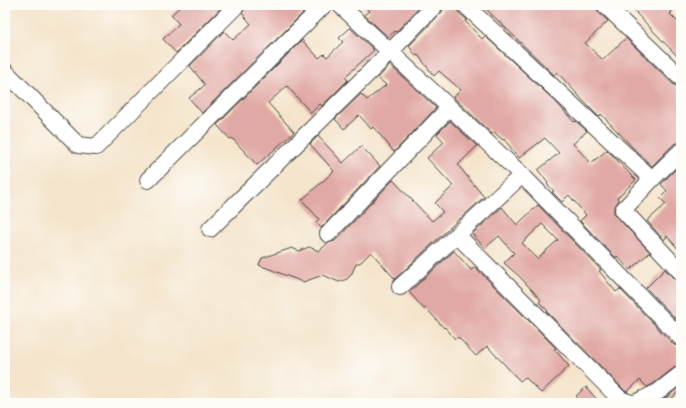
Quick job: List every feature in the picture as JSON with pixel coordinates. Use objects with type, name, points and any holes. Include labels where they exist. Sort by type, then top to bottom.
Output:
[{"type":"street","points":[[5,71],[78,145],[96,147],[237,5]]},
{"type":"street","points":[[148,180],[324,5]]},
{"type":"street","points":[[340,5],[522,175],[681,338]]},
{"type":"street","points":[[210,229],[390,52],[435,5]]},
{"type":"street","points":[[465,5],[652,179]]},
{"type":"street","points":[[605,5],[681,78]]},
{"type":"street","points":[[328,234],[449,108]]},
{"type":"street","points":[[678,262],[623,210],[681,151]]},
{"type":"street","points":[[400,287],[522,175]]},
{"type":"street","points":[[457,235],[620,399],[639,402],[658,392],[681,374]]},
{"type":"building","points":[[182,5],[224,5],[176,53],[163,39],[179,24],[171,15]]},
{"type":"building","points":[[246,5],[301,5],[306,10],[202,113],[189,98],[205,85],[190,66],[224,31],[233,40],[251,24],[242,13],[246,8]]},
{"type":"building","points":[[363,5],[422,5],[396,32],[395,31],[388,37],[364,15],[369,11]]},
{"type":"building","points":[[444,5],[456,5],[458,12],[467,20],[465,21],[482,39],[485,36],[556,102],[574,122],[576,121],[587,131],[573,144],[591,163],[607,150],[636,180],[617,198],[619,200],[614,208],[614,213],[616,216],[650,252],[630,270],[617,256],[616,258],[580,221],[586,215],[569,195],[562,202],[552,192],[554,191],[547,184],[548,183],[538,170],[559,153],[545,138],[519,158],[504,139],[503,140],[494,132],[492,134],[453,97],[461,90],[439,71],[434,76],[418,55],[416,56],[409,46],[442,12]]},
{"type":"building","points":[[482,5],[596,5],[598,12],[608,21],[585,43],[603,60],[626,38],[681,90],[681,142],[674,144],[652,166],[601,114],[599,117],[557,72],[554,75]]},
{"type":"building","points":[[630,5],[666,5],[672,12],[670,14],[681,25],[681,60],[636,13]]},
{"type":"building","points":[[350,28],[374,50],[345,77],[348,80],[322,106],[320,104],[311,113],[287,86],[268,103],[294,132],[257,165],[232,138],[230,139],[217,125],[302,40],[319,58],[324,54],[327,57],[343,42],[339,38]]},
{"type":"building","points":[[390,65],[436,108],[394,152],[373,127],[371,129],[359,115],[344,129],[335,119],[361,94],[367,100],[386,85],[378,78]]},
{"type":"building","points":[[450,121],[477,146],[458,165],[484,197],[395,279],[371,252],[361,262],[356,264],[351,275],[347,279],[339,282],[323,275],[303,282],[259,265],[262,258],[292,248],[299,251],[309,247],[319,251],[328,243],[335,241],[393,180],[432,221],[443,212],[435,203],[453,186],[427,158],[444,142],[437,134]]},
{"type":"building","points":[[318,136],[343,163],[361,146],[380,166],[321,228],[316,222],[319,219],[302,200],[334,171],[310,144]]},
{"type":"building","points":[[681,164],[681,252],[667,236],[664,240],[647,221],[666,204],[660,198],[667,191],[661,184]]},
{"type":"building","points":[[538,205],[601,270],[599,271],[616,292],[620,289],[674,345],[681,347],[681,365],[675,367],[647,387],[640,380],[627,392],[625,391],[547,312],[548,311],[539,302],[541,300],[520,277],[504,263],[514,253],[499,236],[485,248],[472,234],[502,207],[516,224],[518,224]],"holes":[[[542,224],[558,240],[537,259],[522,243]]]},
{"type":"building","points":[[454,251],[471,270],[475,267],[556,348],[554,349],[569,366],[541,393],[525,377],[520,381],[487,346],[476,356],[458,337],[455,339],[445,327],[444,328],[426,308],[424,309],[409,292]]},
{"type":"building","points":[[665,269],[674,279],[681,281],[681,324],[646,288]]},
{"type":"building","points":[[681,386],[681,388],[668,403],[663,400]]},
{"type":"building","points":[[586,387],[600,403],[583,403],[576,396]]}]
